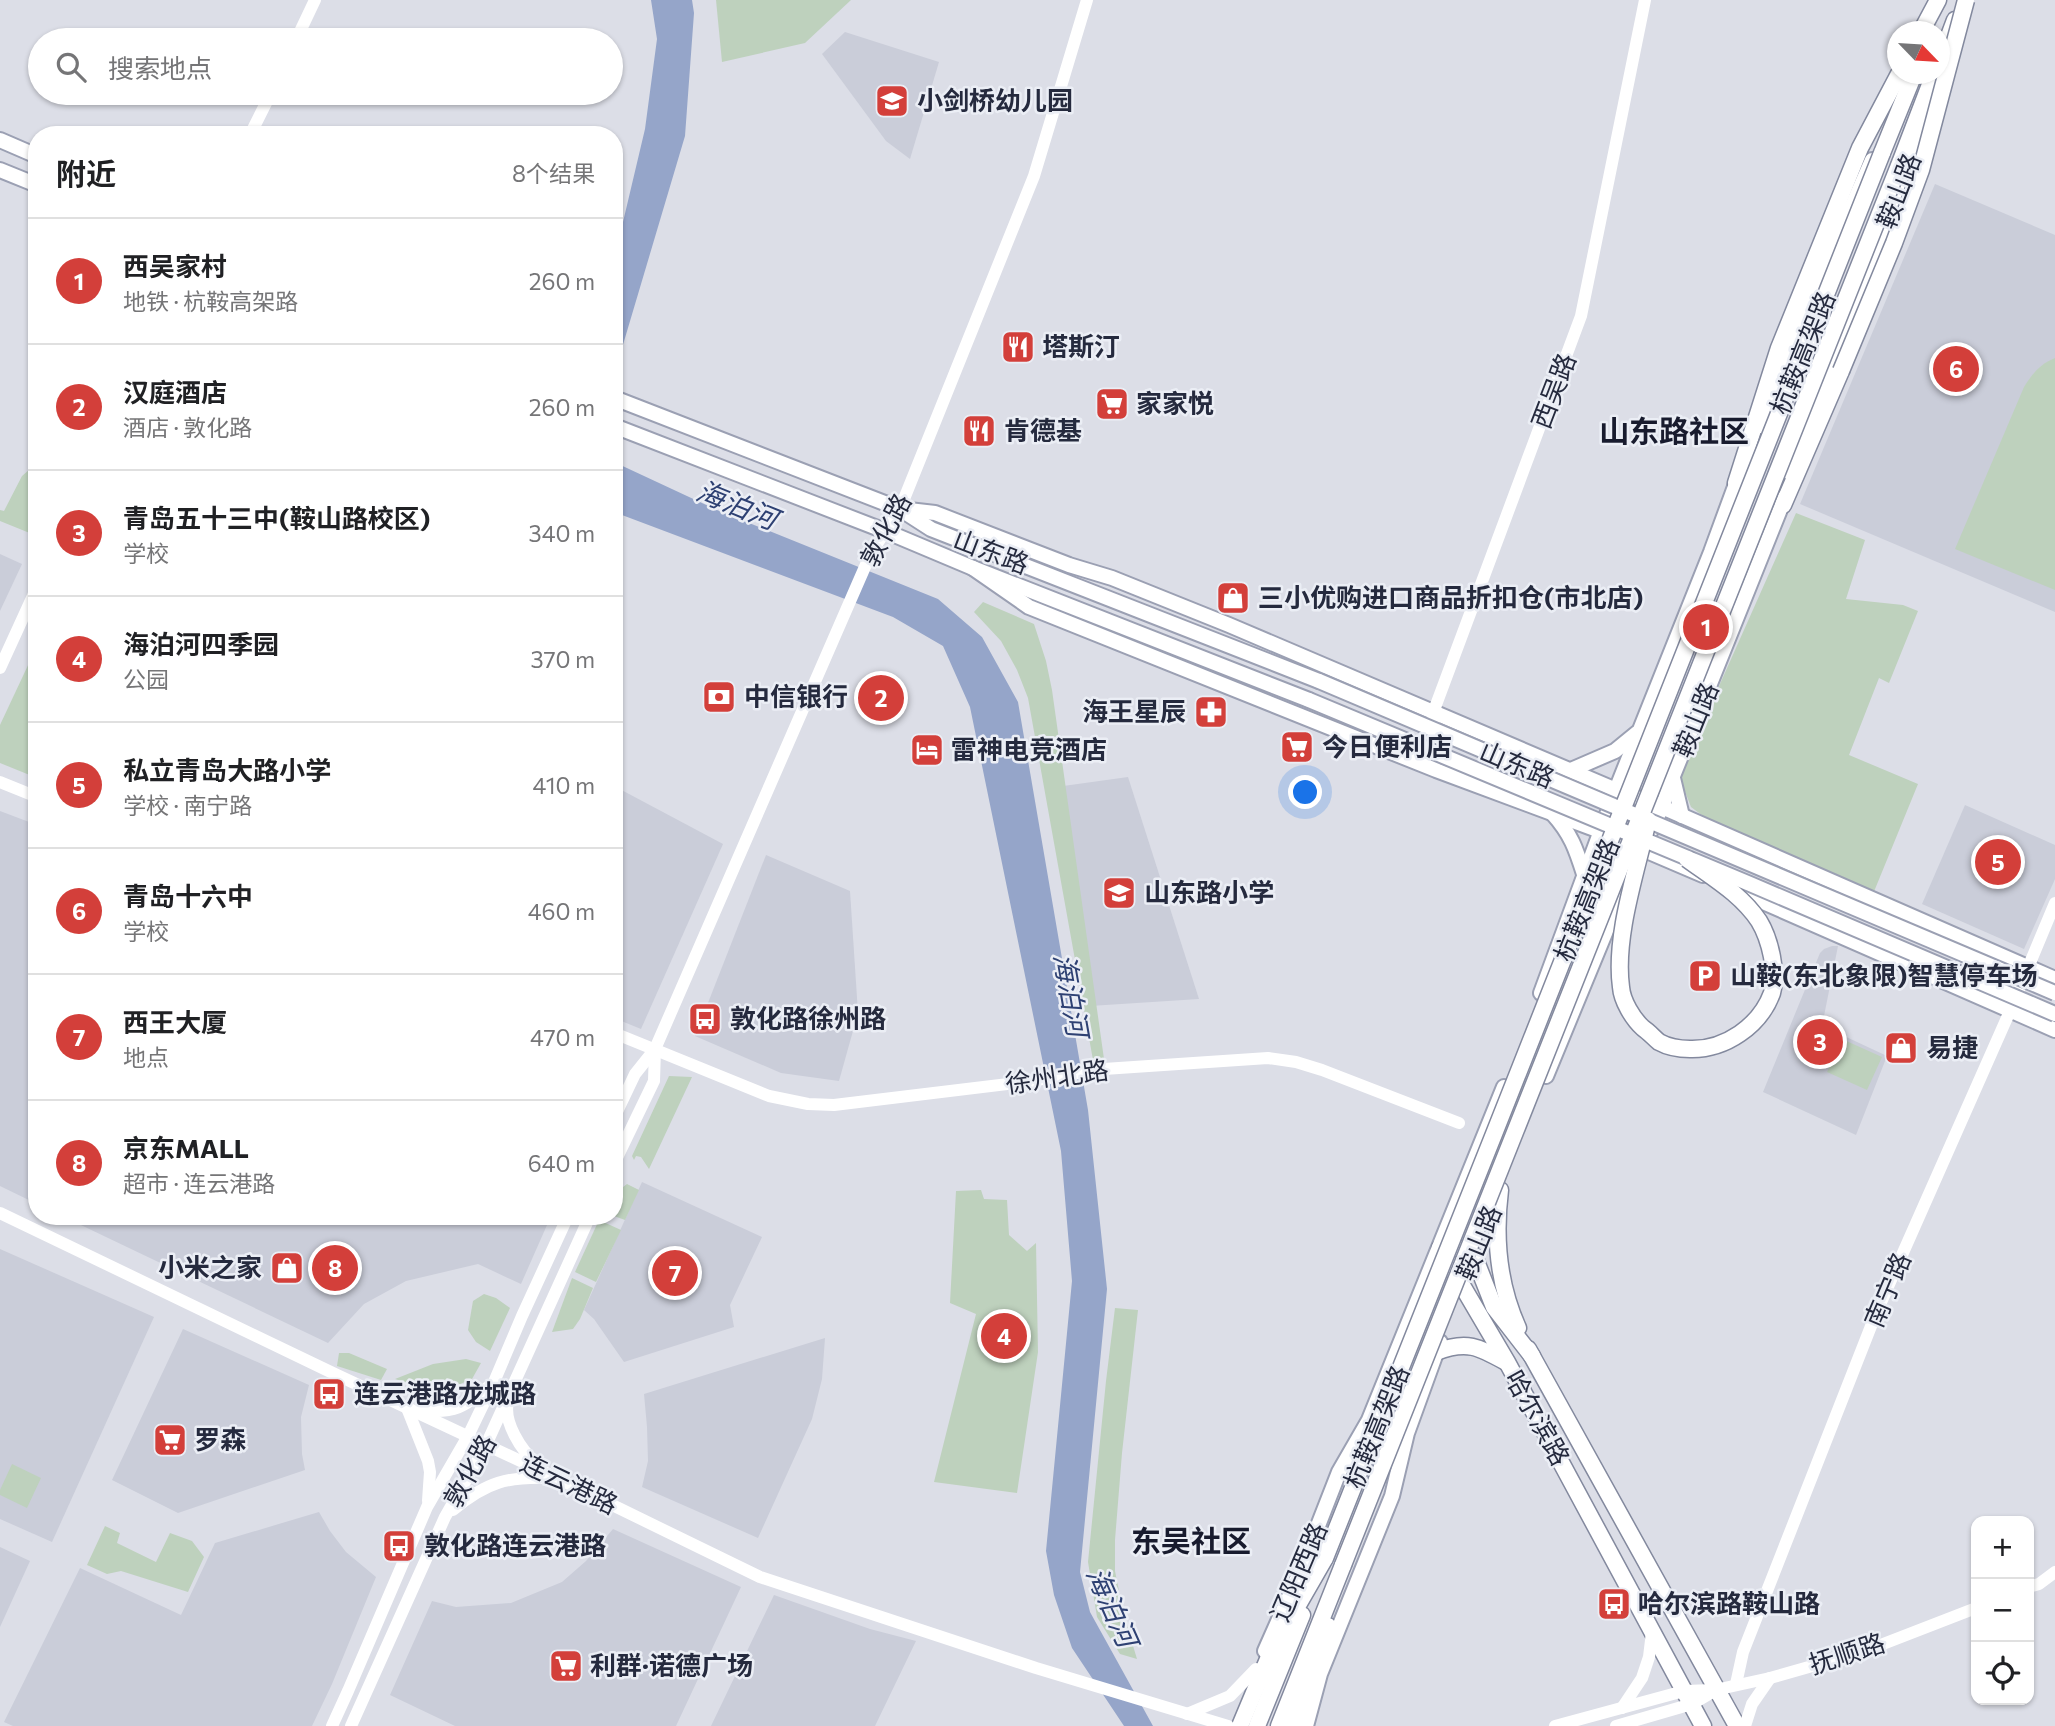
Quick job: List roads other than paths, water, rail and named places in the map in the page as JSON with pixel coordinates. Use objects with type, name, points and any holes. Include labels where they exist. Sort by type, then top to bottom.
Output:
[{"type":"highway","points":[[1931,21],[1940,0]]},
{"type":"highway","points":[[1950,36],[1965,0]]},
{"type":"highway","points":[[1783,505],[1894,243],[1921,170],[1965,0]]},
{"type":"highway","points":[[1736,483],[1779,348],[1860,148],[1894,84]]},
{"type":"highway","name":"杭鞍高架路","points":[[1257,1726],[1494,1134],[1907,84]]},
{"type":"highway","name":"杭鞍高架路","points":[[1279,1726],[1665,775],[1930,84]]},
{"type":"highway","points":[[1665,775],[1625,921],[1620,959],[1621,990],[1635,1020],[1661,1043],[1678,1049],[1703,1049],[1733,1039],[1757,1020],[1772,991],[1773,953],[1759,922],[1737,895],[1687,859]]},
{"type":"highway","name":"哈尔滨路","points":[[1500,1190],[1496,1221],[1499,1270],[1511,1313],[1532,1356],[1737,1726]]},
{"type":"highway","points":[[1440,1248],[1457,1248],[1474,1255]]},
{"type":"highway","name":"哈尔滨路","points":[[1440,1248],[1507,1362],[1703,1726]]},
{"type":"highway","name":"哈尔滨路","points":[[1474,1255],[1494,1307],[1532,1356]]},
{"type":"highway","points":[[1436,1352],[1456,1346],[1475,1346],[1507,1362]]},
{"type":"highway","points":[[1240,1726],[1271,1652],[1325,1558]]},
{"type":"highway","points":[[1294,1726],[1318,1665],[1343,1565]]},
{"type":"main road","points":[[302,28],[315,0]]},
{"type":"main road","name":"敦化路","points":[[623,1099],[635,1074],[655,1049],[871,553],[900,509],[1034,176],[1087,0]]},
{"type":"main road","name":"西吴路","points":[[1437,770],[1433,713],[1581,316],[1644,0]]},
{"type":"main road","name":"鞍山路","points":[[1306,1726],[1320,1674],[1392,1496],[1407,1433],[1436,1352],[1552,1059],[1641,848],[1662,807],[1665,775],[1783,505],[1798,447],[1905,177],[1965,0]]},
{"type":"main road","name":"鞍山路","points":[[1369,1420],[1545,985],[1600,831],[1712,552],[1736,483],[1812,299],[1907,84]]},
{"type":"main road","points":[[254,126],[265,105]]},
{"type":"main road","points":[[0,141],[28,152]]},
{"type":"main road","points":[[0,170],[28,182]]},
{"type":"main road","name":"山东路","points":[[623,401],[900,509],[931,529],[1319,681],[2055,993]]},
{"type":"main road","name":"山东路","points":[[623,429],[1309,700],[2055,1014]]},
{"type":"main road","name":"山东路","points":[[900,509],[935,513],[1069,565],[1112,578],[1229,625],[1616,790],[1662,807],[2055,979]]},
{"type":"main road","name":"山东路","points":[[973,568],[1029,607],[1437,770],[1600,831],[2055,1030]]},
{"type":"main road","points":[[0,668],[28,607]]},
{"type":"main road","points":[[1572,770],[1615,751],[1639,731]]},
{"type":"main road","points":[[1665,775],[1682,816]]},
{"type":"main road","points":[[0,782],[28,793]]},
{"type":"main road","points":[[1552,813],[1574,843],[1584,874]]},
{"type":"main road","name":"南宁路","points":[[1737,1684],[1743,1652],[1875,1316],[2055,903]]},
{"type":"main road","name":"徐州北路","points":[[623,1036],[769,1096],[808,1104],[834,1105],[1024,1082],[1104,1069],[1268,1058],[1296,1062],[1322,1070],[1459,1123]]},
{"type":"main road","name":"敦化路","points":[[623,1145],[654,1081],[655,1049]]},
{"type":"main road","name":"连云港路","points":[[0,1213],[760,1577],[1186,1714]]},
{"type":"main road","name":"敦化路","points":[[332,1726],[428,1507],[468,1436],[564,1225]]},
{"type":"main road","name":"敦化路","points":[[351,1726],[444,1517],[486,1445],[586,1225]]},
{"type":"main road","points":[[428,1507],[428,1461],[407,1408],[457,1410],[473,1401],[494,1382]]},
{"type":"main road","points":[[510,1394],[506,1409],[513,1431],[525,1454],[559,1479]]},
{"type":"main road","name":"辽阳西路","points":[[1230,1726],[1300,1572],[1339,1472],[1369,1420]]},
{"type":"main road","points":[[444,1517],[487,1486],[515,1478],[559,1479]]},
{"type":"main road","points":[[2034,1586],[2055,1572]]},
{"type":"main road","name":"抚顺路","points":[[1616,1726],[1715,1689],[1770,1678],[1865,1650],[1971,1610]]},
{"type":"main road","points":[[1622,1708],[1642,1678],[1649,1657],[1652,1632]]},
{"type":"main road","points":[[1186,1714],[1230,1696],[1256,1669]]},
{"type":"main road","points":[[1745,1726],[1752,1704],[1770,1678]]},
{"type":"main road","name":"抚顺路","points":[[1555,1726],[1622,1708],[1688,1698]]},
{"type":"main road","points":[[1186,1714],[1230,1726]]},
{"type":"water","points":[[651,0],[692,0],[694,13],[685,136],[623,345],[623,222],[645,129],[657,39]]},
{"type":"water","name":"海泊河","points":[[623,466],[717,510],[938,599],[982,637],[1018,702],[1088,1110],[1107,1289],[1080,1572],[1090,1612],[1153,1726],[1124,1726],[1072,1648],[1054,1595],[1046,1551],[1072,1281],[1061,1151],[970,707],[943,646],[893,617],[623,515]]},
{"type":"place","name":"小剑桥幼儿园","points":[[892,101]]},
{"type":"place","name":"塔斯汀","points":[[1018,347]]},
{"type":"place","name":"青岛十六中","points":[[1956,369]]},
{"type":"place","name":"家家悦","points":[[1112,404]]},
{"type":"place","name":"肯德基","points":[[979,431]]},
{"type":"place","name":"三小优购进口商品折扣仓(市北店)","points":[[1233,598]]},
{"type":"place","name":"西吴家村","points":[[1706,627]]},
{"type":"place","name":"中信银行","points":[[719,697]]},
{"type":"place","name":"汉庭酒店","points":[[881,698]]},
{"type":"place","name":"海王星辰","points":[[1211,712]]},
{"type":"place","name":"今日便利店","points":[[1297,747]]},
{"type":"place","name":"雷神电竞酒店","points":[[927,750]]},
{"type":"place","name":"私立青岛大路小学","points":[[1998,862]]},
{"type":"place","name":"山东路小学","points":[[1119,893]]},
{"type":"place","name":"山鞍(东北象限)智慧停车场","points":[[1705,976]]},
{"type":"place","name":"敦化路徐州路","points":[[705,1019]]},
{"type":"place","name":"青岛五十三中(鞍山路校区)","points":[[1820,1042]]},
{"type":"place","name":"易捷","points":[[1901,1048]]},
{"type":"place","name":"小米之家","points":[[287,1268]]},
{"type":"place","name":"京东MALL","points":[[335,1268]]},
{"type":"place","name":"西王大厦","points":[[675,1273]]},
{"type":"place","name":"海泊河四季园","points":[[1004,1336]]},
{"type":"place","name":"连云港路龙城路","points":[[329,1394]]},
{"type":"place","name":"罗森","points":[[170,1440]]},
{"type":"place","name":"敦化路连云港路","points":[[399,1546]]},
{"type":"place","name":"哈尔滨路鞍山路","points":[[1614,1604]]},
{"type":"place","name":"利群·诺德广场","points":[[566,1666]]},
{"type":"district","name":"山东路社区","points":[[1674,432]]},
{"type":"district","name":"东吴社区","points":[[1191,1542]]}]
